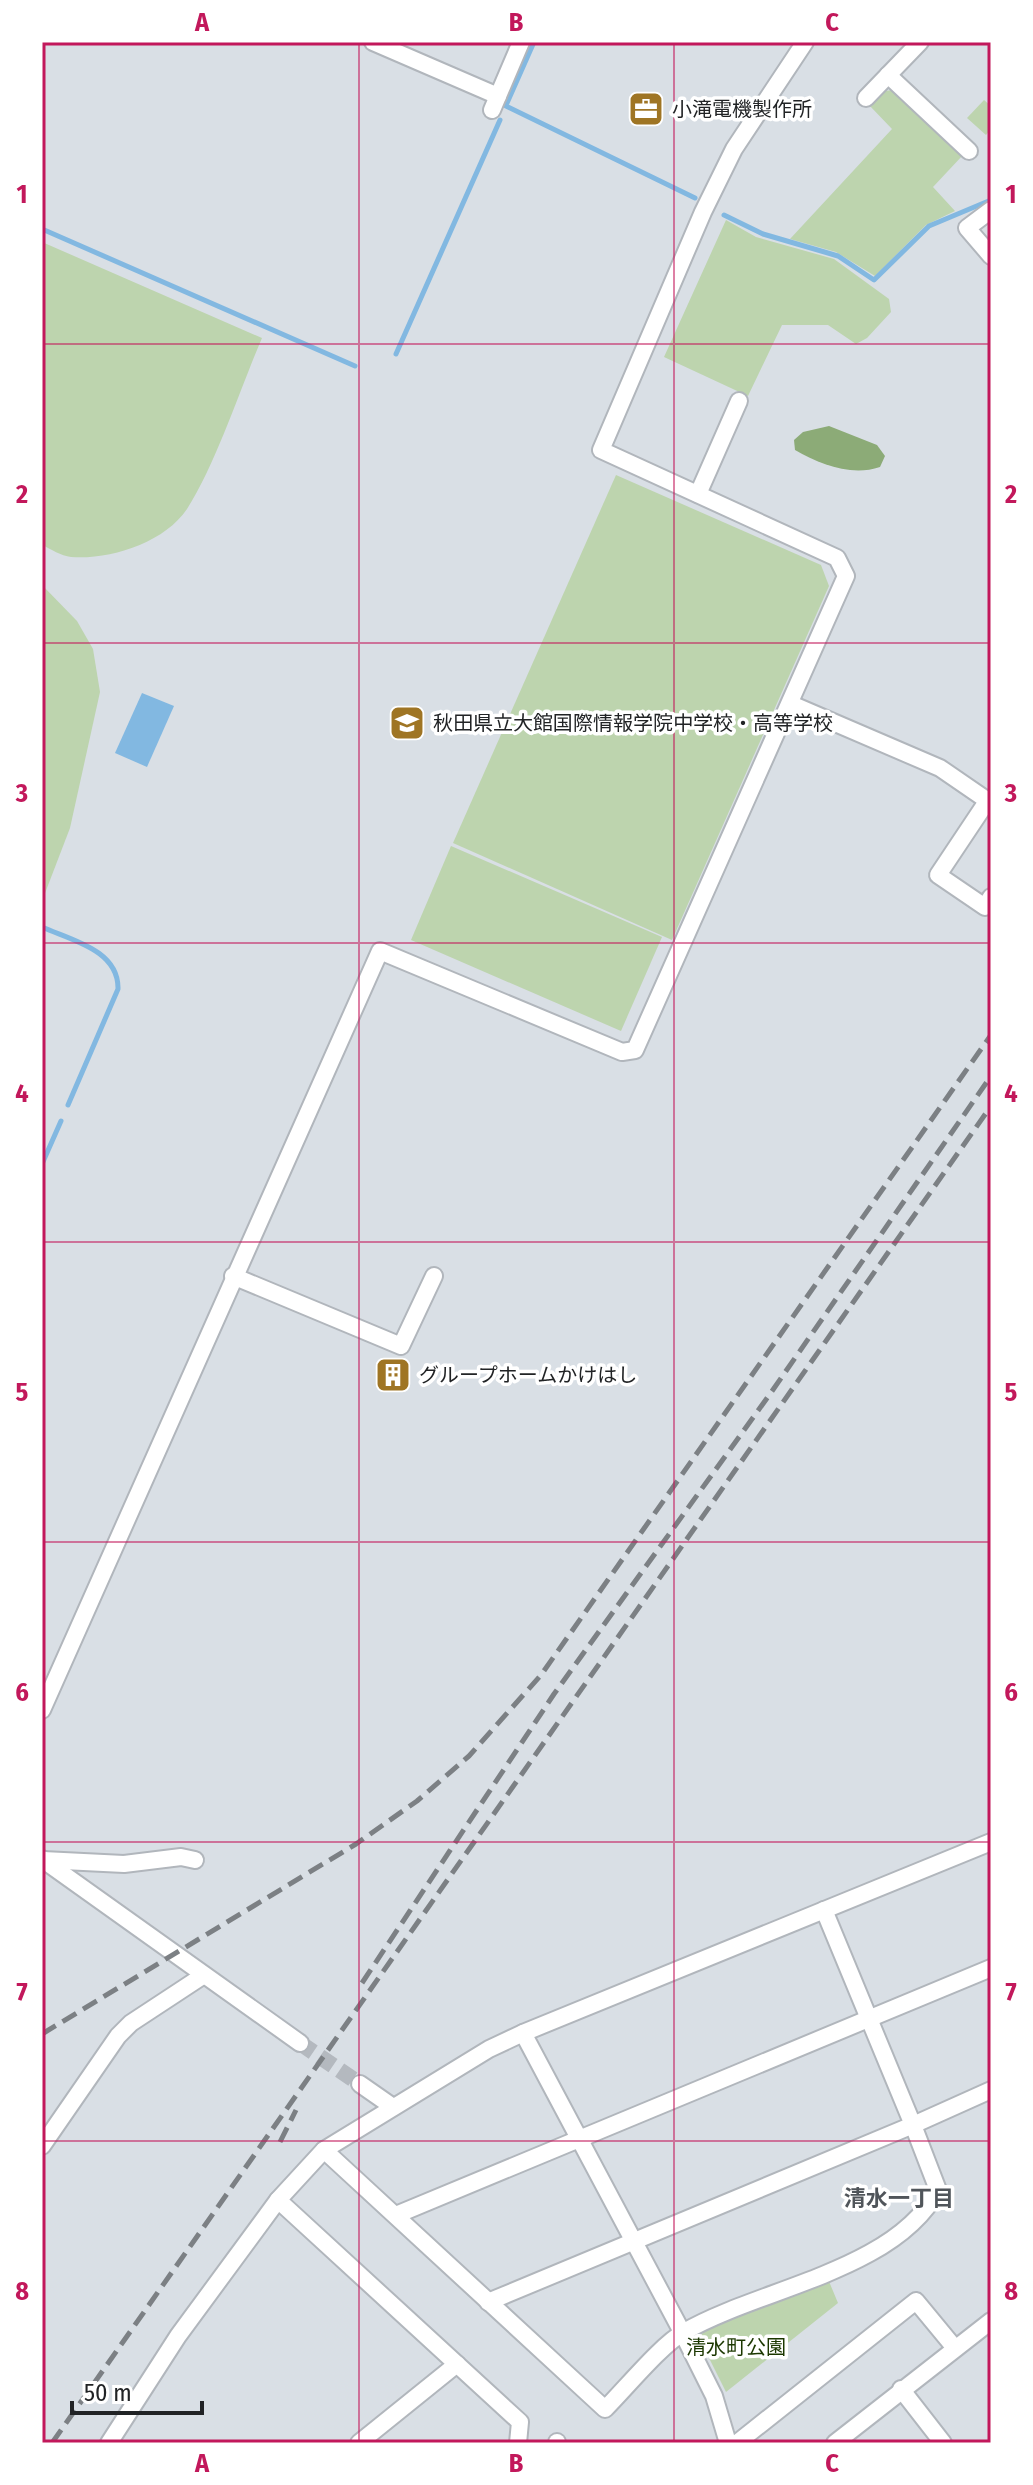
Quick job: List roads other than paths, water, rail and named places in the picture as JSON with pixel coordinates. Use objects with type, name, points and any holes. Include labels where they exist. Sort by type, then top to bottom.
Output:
[{"type":"street","points":[[373,42],[495,103],[521,42]]},
{"type":"street","points":[[42,1710],[380,951],[622,1052],[635,1050],[846,576],[837,558],[601,450],[728,162],[805,42]]},
{"type":"street","points":[[866,98],[920,42]]},
{"type":"street","points":[[888,75],[969,151]]},
{"type":"street","points":[[991,210],[967,228],[991,256]]},
{"type":"street","points":[[698,494],[739,401]]},
{"type":"street","points":[[791,704],[940,768],[990,802],[938,875],[985,907],[991,897]]},
{"type":"street","points":[[233,1276],[401,1346],[434,1276]]},
{"type":"street","points":[[109,2443],[178,2336],[278,2200],[324,2150],[523,2033],[991,1842]]},
{"type":"street","points":[[42,1860],[124,1864],[181,1857],[195,1860]]},
{"type":"street","points":[[42,1860],[300,2043]]},
{"type":"street","points":[[324,2150],[605,2409],[682,2332],[889,2244],[927,2210],[938,2190],[824,1910]]},
{"type":"street","points":[[396,2215],[869,2016],[991,1968]]},
{"type":"street","points":[[42,2146],[118,2036],[131,2023],[204,1975]]},
{"type":"street","points":[[523,2033],[682,2332],[714,2396],[728,2443]]},
{"type":"street","points":[[360,2084],[393,2107]]},
{"type":"street","points":[[488,2302],[991,2090]]},
{"type":"street","points":[[278,2200],[520,2422],[518,2443]]},
{"type":"street","points":[[737,2443],[916,2301],[954,2347]]},
{"type":"street","points":[[835,2443],[954,2347],[988,2328]]},
{"type":"street","points":[[359,2443],[457,2364]]},
{"type":"street","points":[[901,2389],[943,2443]]},
{"type":"water","points":[[142,693],[174,706],[147,767],[115,753]]},
{"type":"waterway","points":[[507,103],[534,42]]},
{"type":"waterway","points":[[506,106],[695,198]]},
{"type":"waterway","points":[[396,354],[500,120]]},
{"type":"waterway","points":[[724,215],[763,234],[838,256],[874,280],[929,226],[991,200]]},
{"type":"waterway","points":[[42,229],[355,366]]},
{"type":"waterway","points":[[42,927],[79,942],[102,956],[111,965],[118,989],[68,1105]]},
{"type":"waterway","points":[[42,1164],[61,1121]]},
{"type":"tunnel","points":[[300,2043],[360,2084]]},
{"type":"railway","points":[[42,2034],[356,1844],[417,1801],[469,1756],[541,1675],[991,1035]]},
{"type":"railway","points":[[362,1983],[554,1694],[770,1394],[991,1076]]},
{"type":"railway","points":[[52,2443],[991,1106]]},
{"type":"railway","points":[[280,2142],[296,2110]]},
{"type":"place","name":"小滝電機製作所","points":[[646,109]]},
{"type":"place","name":"秋田県立大館国際情報学院中学校・高等学校","points":[[407,723]]},
{"type":"place","name":"グループホームかけはし","points":[[393,1375]]},
{"type":"district","name":"清水一丁目","points":[[899,2198]]},
{"type":"park label","name":"清水町公園","points":[[736,2347]]}]
